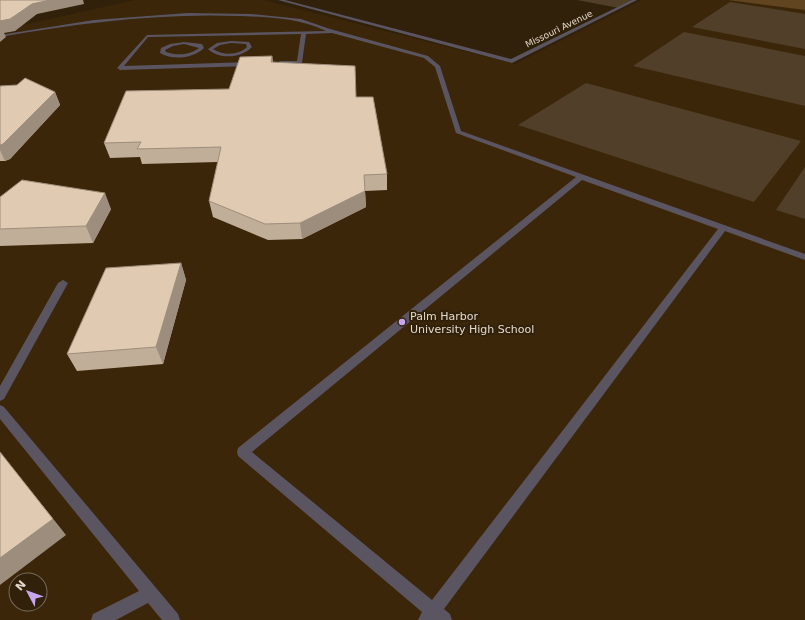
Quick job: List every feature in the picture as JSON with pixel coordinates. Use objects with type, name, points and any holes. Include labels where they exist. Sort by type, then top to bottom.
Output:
[{"type":"street","points":[[115,0],[122,2]]},
{"type":"street","name":"Missouri Avenue","points":[[280,0],[512,61],[635,0]]},
{"type":"street","points":[[0,36],[79,23],[201,14],[228,14],[294,19],[319,25],[334,32],[426,58],[437,66],[458,132],[805,257]]},
{"type":"street","points":[[275,64],[299,63],[304,32]]},
{"type":"street","points":[[260,64],[120,68],[147,36],[334,32]]},
{"type":"street","points":[[206,49],[213,34]]},
{"type":"street","points":[[206,49],[200,45],[184,43],[167,46],[162,51],[166,54],[177,56],[190,54],[206,49],[219,44],[231,42],[247,43],[250,47],[245,51],[226,54],[215,53],[206,49]]},
{"type":"street","points":[[581,177],[243,452],[434,617],[723,228]]},
{"type":"street","points":[[0,396],[63,283]]},
{"type":"street","points":[[0,410],[172,620]]},
{"type":"street","points":[[99,620],[150,594]]},
{"type":"shaded area","name":"Palm Harbor University High School","points":[[135,0],[263,0],[515,64],[642,0],[805,0],[805,620],[0,620],[0,30]]},
{"type":"shaded area","points":[[577,0],[635,0],[619,8]]},
{"type":"shaded area","points":[[728,0],[805,0],[805,10]]},
{"type":"shaded area","points":[[730,2],[805,14],[805,49],[692,27]]},
{"type":"shaded area","points":[[684,32],[805,56],[805,106],[633,66]]},
{"type":"shaded area","points":[[586,83],[801,141],[754,202],[518,125]]},
{"type":"shaded area","points":[[805,167],[805,219],[776,210]]},
{"type":"building","points":[[0,0],[50,0],[32,4],[10,19],[0,21]]},
{"type":"building","points":[[272,56],[271,62],[355,66],[356,97],[373,97],[387,174],[364,175],[365,191],[300,223],[265,224],[209,201],[221,147],[137,149],[141,142],[104,143],[126,91],[229,89],[240,57]]},
{"type":"building","points":[[25,78],[55,92],[3,144],[0,145],[0,86],[17,85]]},
{"type":"building","points":[[22,180],[105,193],[86,226],[0,229],[0,197]]},
{"type":"building","points":[[181,263],[156,347],[67,354],[106,268]]},
{"type":"building","points":[[0,452],[53,519],[0,558]]},
{"type":"place","name":"Palm Harbor University High School","points":[[402,322]]}]
